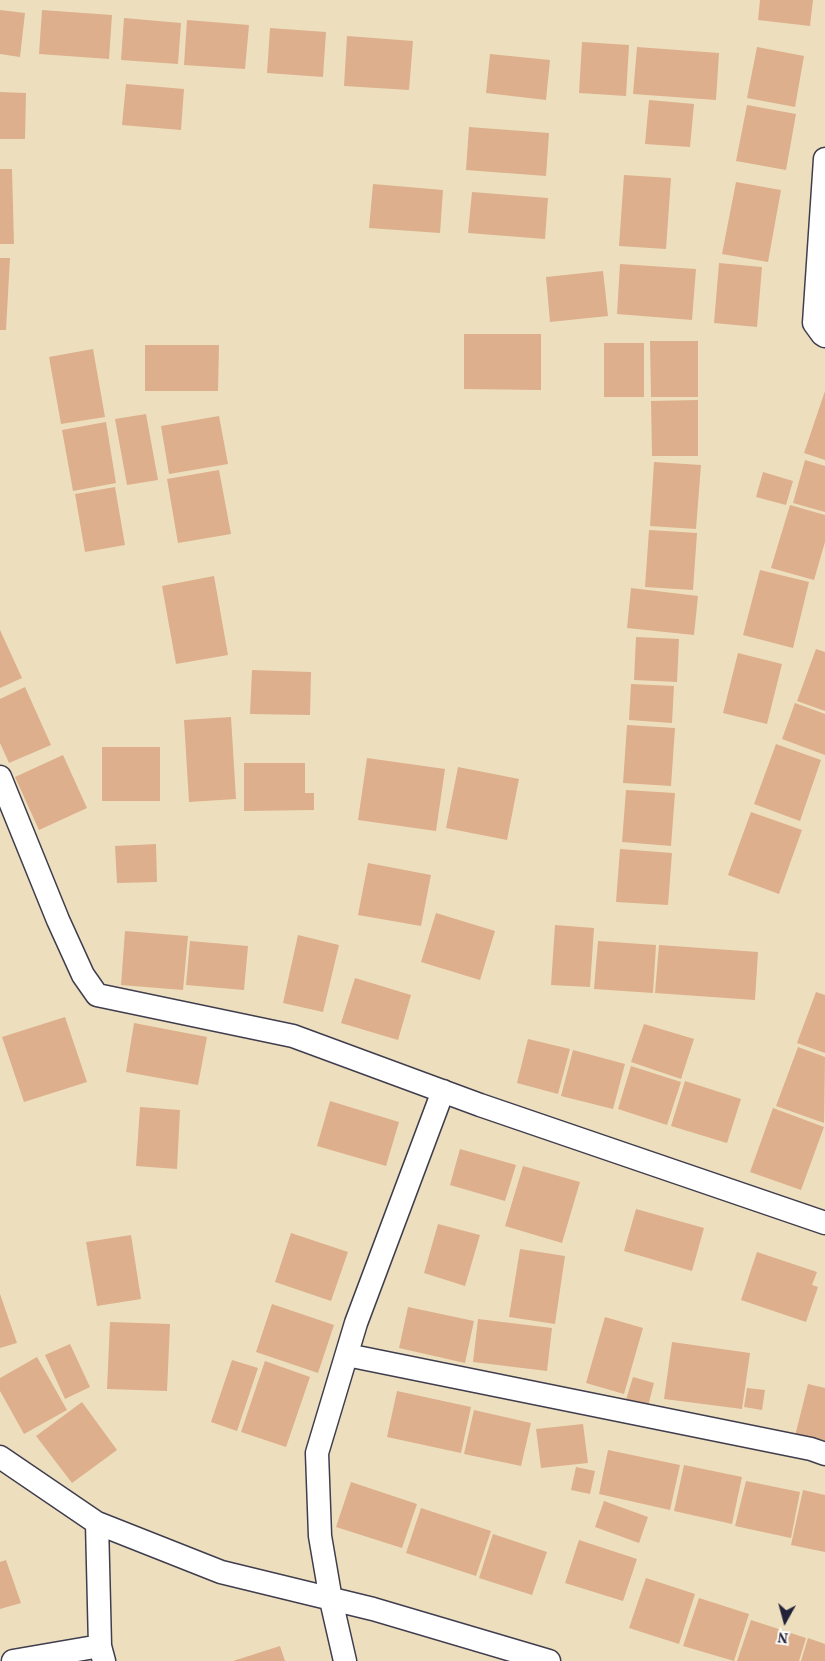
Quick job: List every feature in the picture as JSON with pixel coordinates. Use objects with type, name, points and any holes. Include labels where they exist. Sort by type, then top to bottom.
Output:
[{"type":"street","points":[[825,159],[814,323],[825,336]]},
{"type":"street","points":[[0,777],[58,920],[83,975],[97,995],[293,1036],[443,1091],[823,1217]]},
{"type":"street","points":[[346,1661],[331,1600],[320,1536],[317,1453],[356,1323],[443,1091]]},
{"type":"street","points":[[347,1355],[493,1383],[811,1449],[825,1454]]},
{"type":"street","points":[[0,1457],[97,1522],[221,1572],[373,1609],[549,1661]]},
{"type":"street","points":[[13,1661],[102,1654],[97,1522]]},
{"type":"building","points":[[760,0],[813,0],[810,26],[758,20]]},
{"type":"building","points":[[0,10],[25,13],[20,57],[0,54]]},
{"type":"building","points":[[42,10],[112,15],[109,59],[39,54]]},
{"type":"building","points":[[124,18],[181,23],[178,64],[121,60]]},
{"type":"building","points":[[187,20],[249,25],[245,69],[184,65]]},
{"type":"building","points":[[270,28],[326,32],[323,77],[267,73]]},
{"type":"building","points":[[347,36],[413,41],[409,90],[344,86]]},
{"type":"building","points":[[582,42],[629,45],[626,96],[579,93]]},
{"type":"building","points":[[637,47],[719,53],[716,100],[633,94]]},
{"type":"building","points":[[757,47],[804,56],[795,107],[747,98]]},
{"type":"building","points":[[490,54],[550,60],[546,100],[486,93]]},
{"type":"building","points":[[126,84],[184,89],[181,130],[122,125]]},
{"type":"building","points":[[0,92],[26,93],[25,139],[0,139]]},
{"type":"building","points":[[649,100],[694,104],[690,147],[645,144]]},
{"type":"building","points":[[747,105],[796,114],[786,170],[736,161]]},
{"type":"building","points":[[469,127],[549,133],[546,176],[466,170]]},
{"type":"building","points":[[0,169],[12,169],[14,244],[0,244]]},
{"type":"building","points":[[624,175],[671,178],[666,249],[619,246]]},
{"type":"building","points":[[736,182],[781,190],[768,262],[722,254]]},
{"type":"building","points":[[373,184],[443,190],[440,233],[369,228]]},
{"type":"building","points":[[472,192],[548,198],[545,239],[468,233]]},
{"type":"building","points":[[0,258],[10,258],[6,330],[0,330]]},
{"type":"building","points":[[719,263],[762,267],[757,327],[714,323]]},
{"type":"building","points":[[620,264],[696,269],[692,320],[617,314]]},
{"type":"building","points":[[603,271],[608,316],[550,322],[546,277]]},
{"type":"building","points":[[464,334],[541,334],[541,390],[464,389]]},
{"type":"building","points":[[650,341],[698,341],[698,397],[651,397]]},
{"type":"building","points":[[604,343],[644,343],[644,397],[604,397]]},
{"type":"building","points":[[145,345],[219,345],[218,391],[145,391]]},
{"type":"building","points":[[93,349],[105,417],[61,424],[49,357]]},
{"type":"building","points":[[825,391],[825,460],[804,453]]},
{"type":"building","points":[[698,400],[698,456],[652,456],[651,401]]},
{"type":"building","points":[[146,414],[158,480],[127,485],[115,419]]},
{"type":"building","points":[[219,416],[228,464],[169,474],[161,426]]},
{"type":"building","points":[[106,422],[116,483],[73,491],[62,430]]},
{"type":"building","points":[[805,460],[825,466],[825,512],[793,503]]},
{"type":"building","points":[[654,462],[701,465],[696,529],[650,526]]},
{"type":"building","points":[[219,470],[231,534],[178,543],[167,479]]},
{"type":"building","points":[[763,472],[793,481],[786,505],[756,497]]},
{"type":"building","points":[[115,487],[125,545],[85,552],[75,494]]},
{"type":"building","points":[[790,505],[825,515],[825,542],[814,580],[771,568]]},
{"type":"building","points":[[649,530],[697,533],[693,590],[645,587]]},
{"type":"building","points":[[760,570],[809,582],[793,648],[743,635]]},
{"type":"building","points":[[214,576],[228,655],[176,664],[162,586]]},
{"type":"building","points":[[631,588],[698,596],[694,635],[627,628]]},
{"type":"building","points":[[0,630],[22,678],[0,688]]},
{"type":"building","points":[[636,637],[679,639],[677,682],[634,680]]},
{"type":"building","points":[[816,649],[825,652],[825,711],[797,701]]},
{"type":"building","points":[[738,653],[782,664],[767,724],[723,713]]},
{"type":"building","points":[[252,670],[311,672],[310,715],[250,714]]},
{"type":"building","points":[[631,684],[674,686],[672,723],[629,720]]},
{"type":"building","points":[[25,687],[51,745],[9,763],[0,743],[0,699]]},
{"type":"building","points":[[795,703],[825,714],[825,755],[782,739]]},
{"type":"building","points":[[231,717],[236,799],[189,802],[184,720]]},
{"type":"building","points":[[627,725],[675,728],[671,786],[623,783]]},
{"type":"building","points":[[776,744],[821,760],[800,821],[754,804]]},
{"type":"building","points":[[102,747],[160,747],[160,801],[102,801]]},
{"type":"building","points":[[63,755],[87,808],[39,830],[15,777]]},
{"type":"building","points":[[367,758],[445,769],[436,831],[358,820]]},
{"type":"building","points":[[244,763],[305,763],[305,793],[314,793],[314,810],[244,811]]},
{"type":"building","points":[[458,767],[519,779],[507,840],[446,828]]},
{"type":"building","points":[[626,790],[675,793],[671,846],[622,842]]},
{"type":"building","points":[[751,812],[802,830],[779,894],[728,875]]},
{"type":"building","points":[[156,844],[157,882],[117,883],[115,846]]},
{"type":"building","points":[[620,849],[672,853],[668,905],[616,902]]},
{"type":"building","points":[[368,863],[431,875],[421,926],[358,915]]},
{"type":"building","points":[[436,913],[495,931],[480,980],[421,962]]},
{"type":"building","points":[[555,925],[594,928],[590,987],[551,985]]},
{"type":"building","points":[[125,931],[188,936],[183,990],[121,985]]},
{"type":"building","points":[[298,935],[339,945],[323,1012],[283,1003]]},
{"type":"building","points":[[190,941],[248,946],[244,990],[186,985]]},
{"type":"building","points":[[598,941],[656,945],[653,993],[594,989]]},
{"type":"building","points":[[659,945],[758,952],[755,1000],[655,993]]},
{"type":"building","points":[[355,978],[411,995],[398,1040],[341,1023]]},
{"type":"building","points":[[816,992],[825,995],[825,1053],[797,1043]]},
{"type":"building","points":[[65,1017],[87,1082],[24,1102],[2,1037]]},
{"type":"building","points":[[134,1023],[207,1037],[198,1085],[126,1072]]},
{"type":"building","points":[[644,1024],[694,1039],[681,1079],[631,1062]]},
{"type":"building","points":[[528,1039],[570,1049],[558,1094],[517,1083]]},
{"type":"building","points":[[798,1047],[825,1057],[824,1123],[776,1106]]},
{"type":"building","points":[[573,1050],[625,1064],[613,1109],[561,1096]]},
{"type":"building","points":[[631,1066],[681,1082],[667,1125],[618,1109]]},
{"type":"building","points":[[685,1081],[741,1099],[727,1143],[671,1126]]},
{"type":"building","points":[[330,1101],[399,1122],[386,1166],[317,1146]]},
{"type":"building","points":[[140,1107],[180,1110],[177,1169],[136,1166]]},
{"type":"building","points":[[773,1108],[824,1127],[801,1190],[750,1172]]},
{"type":"building","points":[[460,1149],[516,1165],[505,1201],[450,1185]]},
{"type":"building","points":[[523,1166],[580,1182],[562,1243],[505,1226]]},
{"type":"building","points":[[636,1209],[704,1228],[692,1271],[624,1251]]},
{"type":"building","points":[[438,1224],[480,1235],[465,1286],[424,1273]]},
{"type":"building","points":[[291,1233],[348,1252],[331,1301],[275,1282]]},
{"type":"building","points":[[131,1235],[141,1299],[97,1306],[86,1242]]},
{"type":"building","points":[[520,1249],[565,1256],[555,1324],[509,1317]]},
{"type":"building","points":[[757,1252],[817,1272],[812,1285],[818,1287],[806,1322],[741,1300]]},
{"type":"building","points":[[0,1294],[17,1343],[0,1348]]},
{"type":"building","points":[[272,1304],[334,1325],[318,1373],[256,1352]]},
{"type":"building","points":[[408,1307],[474,1321],[465,1363],[399,1348]]},
{"type":"building","points":[[605,1317],[643,1328],[624,1394],[586,1383]]},
{"type":"building","points":[[478,1319],[552,1328],[547,1371],[473,1362]]},
{"type":"building","points":[[110,1322],[170,1324],[167,1391],[107,1389]]},
{"type":"building","points":[[672,1342],[750,1353],[742,1409],[664,1399]]},
{"type":"building","points":[[70,1344],[90,1387],[65,1399],[45,1355]]},
{"type":"building","points":[[37,1357],[67,1410],[24,1434],[0,1391],[0,1378]]},
{"type":"building","points":[[232,1360],[258,1368],[237,1431],[211,1422]]},
{"type":"building","points":[[265,1361],[310,1377],[286,1447],[241,1432]]},
{"type":"building","points":[[633,1377],[654,1383],[647,1410],[625,1403]]},
{"type":"building","points":[[808,1384],[825,1388],[825,1444],[795,1436]]},
{"type":"building","points":[[747,1388],[765,1390],[762,1410],[744,1407]]},
{"type":"building","points":[[397,1391],[471,1407],[461,1453],[387,1437]]},
{"type":"building","points":[[82,1402],[117,1450],[72,1483],[36,1436]]},
{"type":"building","points":[[474,1410],[531,1423],[521,1466],[464,1454]]},
{"type":"building","points":[[583,1424],[588,1463],[541,1468],[536,1429]]},
{"type":"building","points":[[608,1450],[680,1465],[670,1510],[599,1494]]},
{"type":"building","points":[[684,1465],[742,1477],[732,1524],[674,1511]]},
{"type":"building","points":[[576,1467],[595,1471],[590,1494],[571,1490]]},
{"type":"building","points":[[746,1481],[800,1492],[791,1538],[735,1526]]},
{"type":"building","points":[[351,1482],[417,1504],[402,1548],[336,1527]]},
{"type":"building","points":[[803,1490],[825,1495],[825,1552],[791,1545]]},
{"type":"building","points":[[604,1501],[648,1517],[639,1543],[595,1527]]},
{"type":"building","points":[[421,1508],[491,1531],[476,1576],[406,1553]]},
{"type":"building","points":[[493,1534],[547,1552],[532,1595],[479,1578]]},
{"type":"building","points":[[579,1540],[637,1559],[623,1601],[565,1583]]},
{"type":"building","points":[[6,1560],[21,1603],[0,1609],[0,1562]]},
{"type":"building","points":[[646,1578],[695,1594],[679,1644],[629,1628]]},
{"type":"building","points":[[699,1598],[749,1614],[734,1661],[683,1646]]},
{"type":"building","points":[[751,1620],[806,1638],[799,1661],[737,1661]]},
{"type":"building","points":[[808,1638],[825,1644],[825,1661],[801,1661]]},
{"type":"building","points":[[280,1646],[285,1661],[233,1661]]}]
